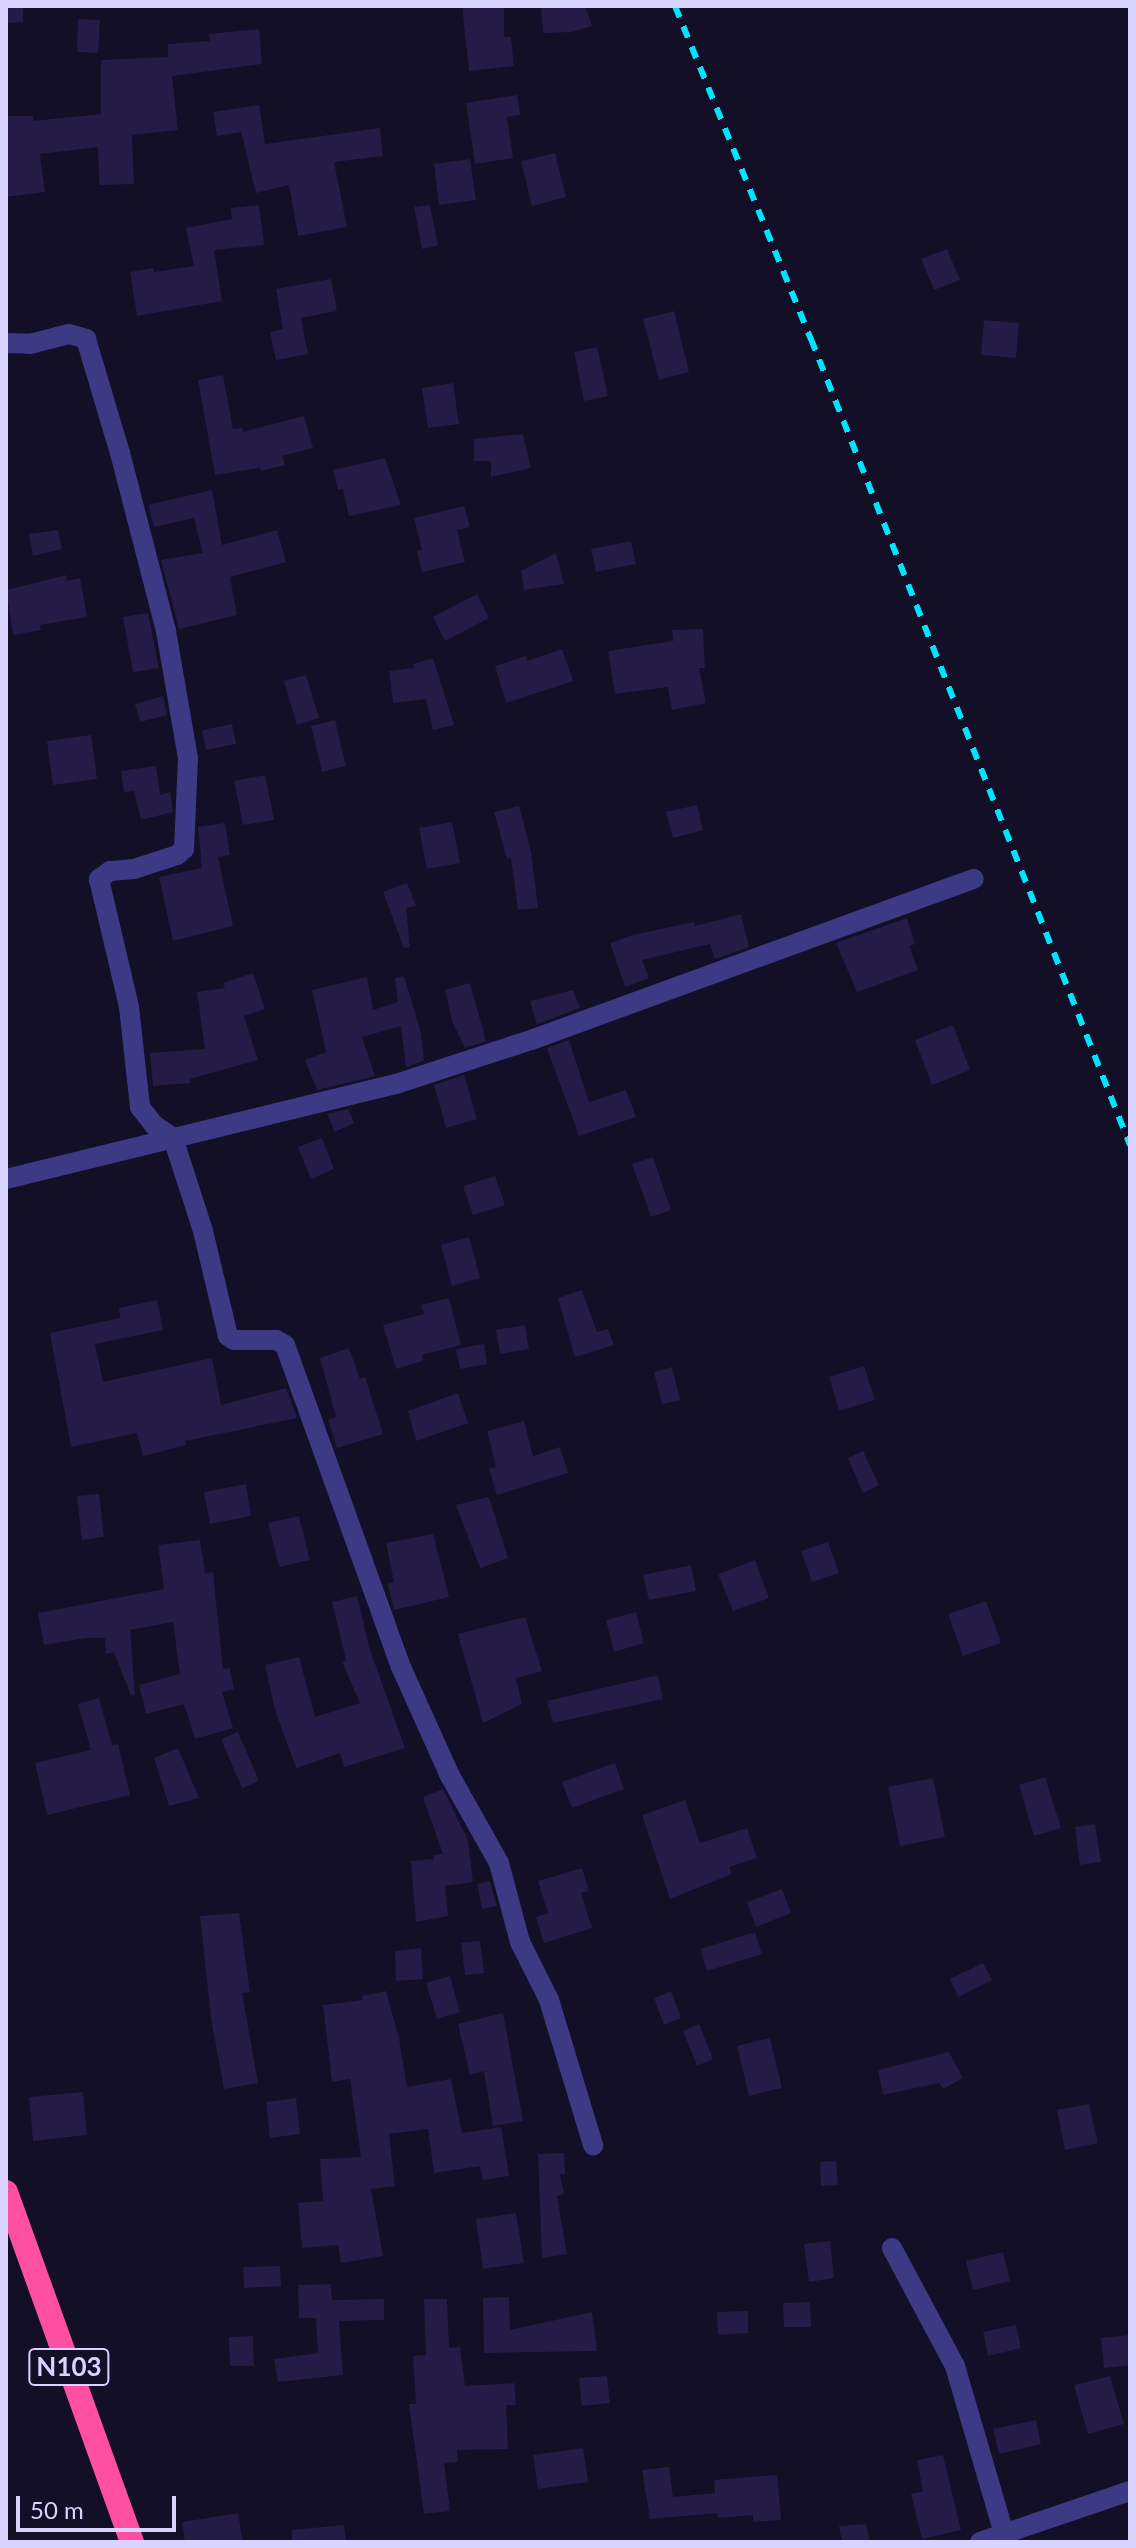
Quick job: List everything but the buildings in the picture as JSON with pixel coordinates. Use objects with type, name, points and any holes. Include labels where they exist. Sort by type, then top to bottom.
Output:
[{"type":"highway","name":"N103","points":[[6,2192],[132,2542]]},
{"type":"street","points":[[6,343],[30,344],[69,334],[86,339],[120,453],[166,631],[188,758],[184,849],[177,855],[134,869],[110,871],[99,879],[129,1007],[140,1107],[154,1125],[173,1138],[203,1231],[224,1329],[234,1340],[264,1338],[285,1345],[401,1667],[449,1774],[499,1863],[520,1942],[549,2000],[593,2145]]},
{"type":"street","points":[[6,1179],[411,1079],[531,1040],[974,879]]},
{"type":"street","points":[[892,2248],[955,2366],[1004,2534]]},
{"type":"street","points":[[980,2542],[1130,2491]]},
{"type":"railway","points":[[675,6],[811,339],[1130,1145]]}]
